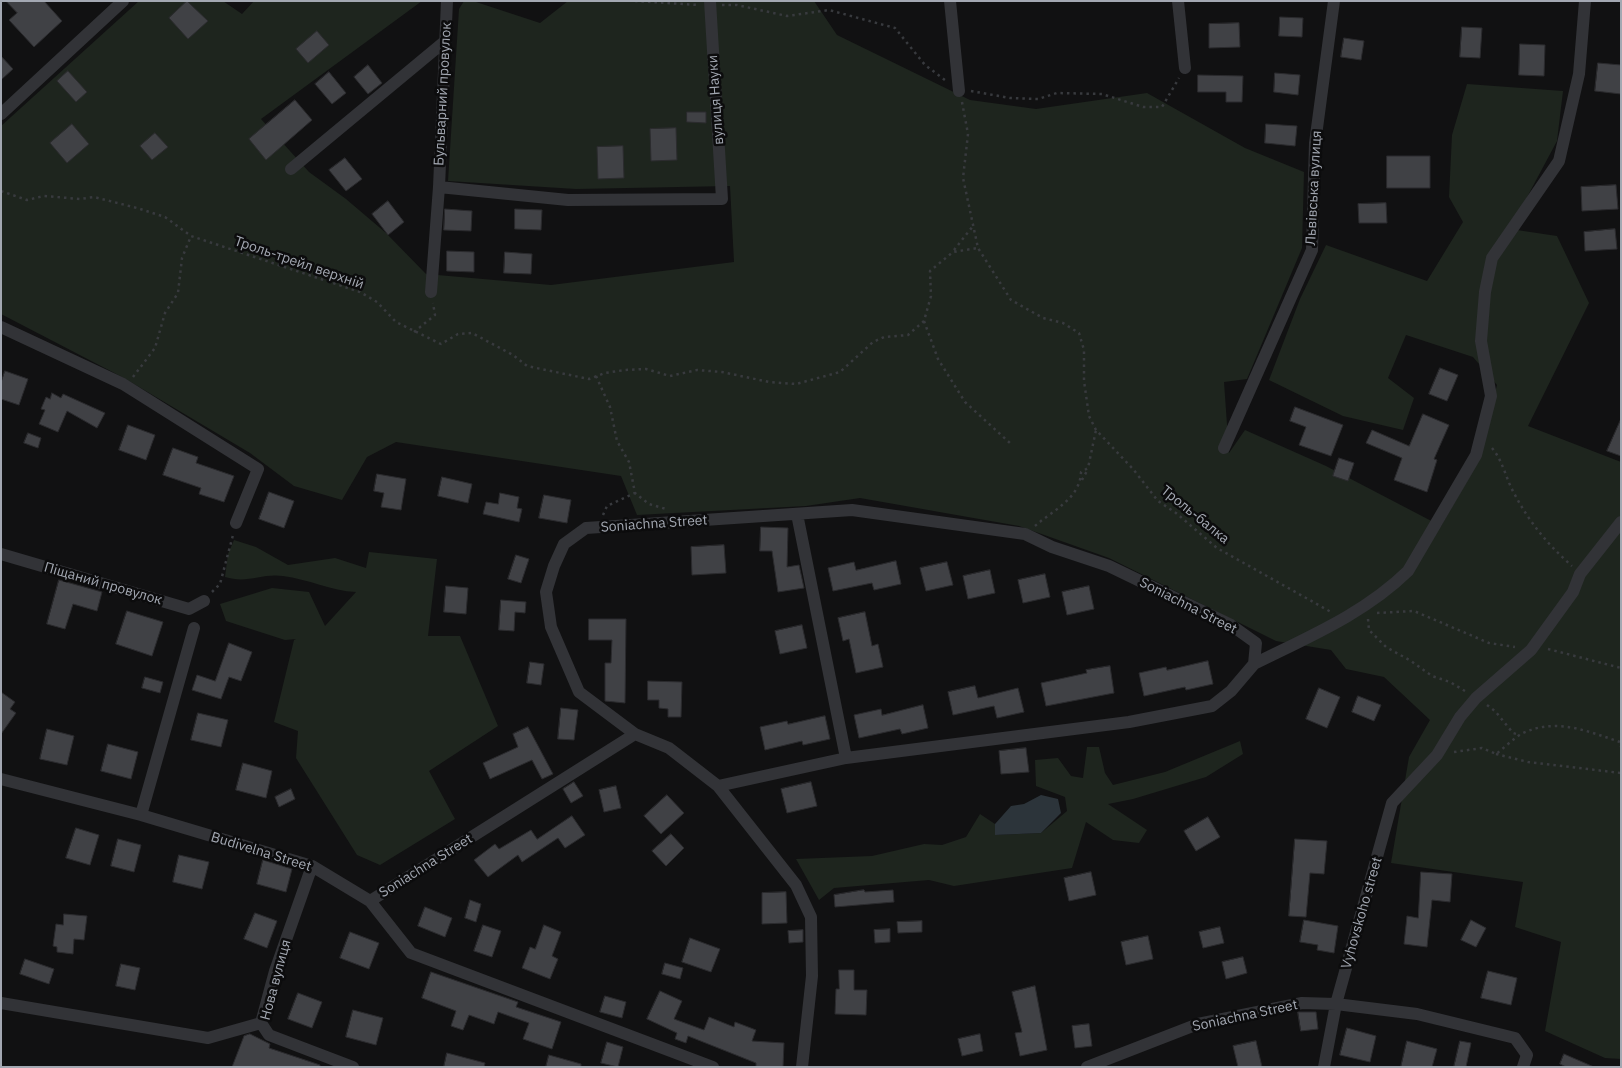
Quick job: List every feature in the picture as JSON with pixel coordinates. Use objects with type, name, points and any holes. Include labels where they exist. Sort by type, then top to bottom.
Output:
[{"type":"street","points":[[1,114],[123,1]]},
{"type":"street","name":"Бульварний провулок","points":[[431,292],[439,187],[444,42],[448,1]]},
{"type":"street","points":[[950,1],[959,91]]},
{"type":"street","points":[[1178,1],[1185,68]]},
{"type":"street","name":"Львівська вулиця","points":[[1224,448],[1312,250],[1315,143],[1334,1]]},
{"type":"street","points":[[718,786],[846,758],[1130,722],[1212,706],[1231,691],[1254,664],[1348,618],[1395,583],[1408,571],[1476,455],[1491,396],[1481,341],[1492,258],[1559,161],[1578,74],[1585,1]]},
{"type":"street","name":"вулиця Науки","points":[[439,187],[568,200],[722,198],[710,3]]},
{"type":"street","points":[[292,169],[444,42]]},
{"type":"street","points":[[1,327],[126,386],[258,469],[236,523]]},
{"type":"street","name":"Soniachna Street","points":[[802,1067],[812,976],[812,917],[796,885],[782,865],[718,786],[669,748],[635,734],[580,692],[551,626],[546,592],[554,566],[564,544],[586,528],[852,510],[1025,534],[1052,546],[1109,566],[1231,625],[1256,643],[1254,664]]},
{"type":"street","points":[[797,514],[846,758]]},
{"type":"street","name":"Vyhovskoho street","points":[[1324,1067],[1336,1004],[1392,803],[1436,755],[1460,717],[1476,698],[1531,650],[1572,592],[1580,574],[1621,522]]},
{"type":"street","name":"Піщаний провулок","points":[[1,554],[189,609],[204,601]]},
{"type":"street","points":[[141,816],[194,628]]},
{"type":"street","name":"Soniachna Street","points":[[370,901],[635,734]]},
{"type":"street","name":"Budivelna Street","points":[[1,779],[141,816],[312,866],[370,901],[411,953],[713,1067]]},
{"type":"street","name":"Нова вулиця","points":[[312,866],[275,971],[261,1023],[269,1035],[353,1067]]},
{"type":"street","points":[[1,1003],[208,1038],[261,1023]]},
{"type":"street","name":"Soniachna Street","points":[[1087,1067],[1102,1065],[1198,1024],[1302,1003],[1336,1004],[1417,1014],[1515,1038],[1527,1055],[1523,1067]]},
{"type":"path","points":[[635,1],[669,5],[710,3],[737,5],[787,16],[830,10],[895,28],[925,65],[959,91],[1038,99],[1057,93],[1102,94],[1143,107],[1162,106],[1185,68]]},
{"type":"path","name":"Троль-балка","points":[[959,91],[968,134],[963,178],[978,248],[1011,300],[1043,318],[1063,323],[1079,333],[1084,350],[1084,382],[1089,416],[1096,430],[1133,469],[1158,501],[1176,513],[1217,548],[1322,609],[1348,618]]},
{"type":"path","name":"Троль-трейл верхній","points":[[1,191],[27,200],[44,196],[80,199],[94,197],[165,217],[191,236],[360,292],[377,302],[396,322],[441,344],[458,334],[472,333],[513,355],[527,366],[589,378],[605,373],[646,369],[670,376],[697,370],[722,372],[769,382],[796,384],[840,372],[873,342],[884,337],[908,335],[924,321]]},
{"type":"path","points":[[973,226],[953,252],[930,271],[931,296],[924,321],[938,359],[965,402],[1011,444]]},
{"type":"path","points":[[126,386],[156,348],[165,313],[178,294],[182,258],[191,236]]},
{"type":"path","points":[[953,252],[978,248]]},
{"type":"path","points":[[414,332],[436,315],[431,292]]},
{"type":"path","points":[[596,376],[610,407],[617,441],[629,462],[635,493],[649,504],[674,512]]},
{"type":"path","points":[[1025,534],[1063,506],[1081,483],[1081,472],[1088,468],[1096,430]]},
{"type":"path","points":[[1481,435],[1498,455],[1513,492],[1531,522],[1551,548],[1580,574]]},
{"type":"path","points":[[586,528],[600,520],[607,506],[635,493]]},
{"type":"path","points":[[204,601],[220,584],[236,523]]},
{"type":"path","points":[[1376,613],[1414,611],[1489,643],[1531,650],[1552,649],[1621,668]]},
{"type":"path","points":[[1368,614],[1369,630],[1386,647],[1432,676],[1450,682],[1495,710],[1513,733],[1520,735]]},
{"type":"path","points":[[1496,754],[1520,735],[1554,725],[1576,728],[1621,742],[1621,747]]},
{"type":"path","points":[[1436,755],[1482,748],[1496,754],[1528,762],[1621,773]]},
{"type":"shaded area","points":[[139,1],[223,1],[242,14],[254,1],[422,1],[261,119],[309,172],[346,199],[386,233],[426,274],[551,285],[734,262],[730,186],[576,189],[448,181],[459,9],[464,1],[473,1],[540,23],[568,1],[814,1],[837,35],[970,100],[1036,109],[1147,93],[1245,148],[1304,172],[1302,248],[1247,379],[1224,382],[1229,453],[1245,430],[1326,466],[1441,526],[1478,462],[1497,385],[1473,357],[1406,335],[1388,378],[1414,398],[1403,430],[1343,416],[1269,380],[1300,299],[1326,245],[1427,281],[1463,222],[1449,197],[1452,135],[1467,84],[1563,91],[1557,141],[1510,229],[1557,236],[1589,303],[1528,426],[1621,462],[1621,1059],[1605,1058],[1545,1031],[1561,942],[1515,927],[1523,882],[1391,863],[1409,757],[1430,720],[1384,677],[1346,669],[1331,650],[1276,641],[1109,558],[1019,526],[860,498],[806,506],[637,515],[621,476],[396,442],[367,457],[342,500],[294,486],[250,453],[124,378],[1,314],[1,126]]},
{"type":"shaded area","points":[[234,540],[256,547],[288,565],[335,558],[366,568],[369,552],[437,559],[428,636],[460,636],[498,726],[429,771],[455,819],[380,865],[357,855],[296,758],[298,731],[274,722],[294,640],[296,639],[285,640],[226,621],[220,604],[272,588],[309,592],[325,626],[356,592],[338,590],[275,575],[248,579],[225,577],[228,554]]},
{"type":"shaded area","points":[[1240,741],[1243,754],[1206,777],[1133,799],[1108,804],[1147,830],[1139,843],[1113,840],[1086,822],[1072,868],[954,886],[929,880],[834,888],[819,900],[796,859],[872,856],[924,844],[942,845],[966,837],[980,814],[995,824],[995,835],[1041,833],[1067,811],[1065,797],[1036,786],[1035,760],[1058,758],[1071,776],[1083,778],[1087,747],[1099,747],[1105,773],[1113,785],[1165,772]]},
{"type":"shaded area","points":[[1041,795],[1058,799],[1061,813],[1041,833],[995,835],[995,824],[1011,806],[1024,804]]},
{"type":"building","points":[[6,1],[44,1],[62,21],[34,47],[9,20],[17,13]]},
{"type":"building","points":[[187,1],[208,21],[188,39],[169,18]]},
{"type":"building","points":[[1280,17],[1303,18],[1302,37],[1279,36]]},
{"type":"building","points":[[1239,23],[1240,47],[1209,48],[1209,24]]},
{"type":"building","points":[[1462,27],[1482,28],[1480,58],[1460,57]]},
{"type":"building","points":[[317,31],[329,45],[308,63],[296,49]]},
{"type":"building","points":[[1344,38],[1364,41],[1361,60],[1341,57]]},
{"type":"building","points":[[1520,44],[1545,45],[1544,76],[1519,75]]},
{"type":"building","points":[[1,56],[13,69],[1,80]]},
{"type":"building","points":[[1598,63],[1621,65],[1621,94],[1595,91]]},
{"type":"building","points":[[368,65],[382,83],[368,94],[354,77]]},
{"type":"building","points":[[68,71],[87,92],[76,102],[57,81]]},
{"type":"building","points":[[329,72],[346,93],[332,104],[315,84]]},
{"type":"building","points":[[1275,73],[1300,75],[1298,95],[1274,92]]},
{"type":"building","points":[[1198,75],[1243,76],[1242,102],[1226,102],[1226,92],[1198,92]]},
{"type":"building","points":[[295,100],[312,120],[266,160],[249,139]]},
{"type":"building","points":[[687,112],[706,112],[706,123],[687,122]]},
{"type":"building","points":[[72,124],[89,144],[67,163],[50,143]]},
{"type":"building","points":[[1266,124],[1297,126],[1295,146],[1265,143]]},
{"type":"building","points":[[676,128],[677,160],[651,161],[650,129]]},
{"type":"building","points":[[155,133],[168,147],[152,160],[140,146]]},
{"type":"building","points":[[623,146],[624,178],[598,179],[597,147]]},
{"type":"building","points":[[1387,156],[1430,156],[1430,188],[1387,188]]},
{"type":"building","points":[[345,158],[362,179],[346,191],[329,170]]},
{"type":"building","points":[[1616,185],[1618,209],[1582,211],[1581,187]]},
{"type":"building","points":[[388,201],[404,222],[388,235],[372,214]]},
{"type":"building","points":[[1386,203],[1387,223],[1359,223],[1358,204]]},
{"type":"building","points":[[445,209],[472,211],[471,231],[444,230]]},
{"type":"building","points":[[515,209],[542,210],[541,230],[515,229]]},
{"type":"building","points":[[1615,229],[1617,249],[1585,251],[1584,232]]},
{"type":"building","points":[[447,251],[474,252],[474,272],[447,271]]},
{"type":"building","points":[[505,252],[532,254],[531,274],[504,273]]},
{"type":"building","points":[[1440,368],[1458,375],[1447,401],[1429,394]]},
{"type":"building","points":[[5,371],[28,379],[19,405],[1,399],[1,383]]},
{"type":"building","points":[[52,393],[61,398],[63,394],[105,413],[97,428],[67,411],[58,432],[39,424],[45,410],[41,409],[46,397],[50,399]]},
{"type":"building","points":[[1295,407],[1343,425],[1331,456],[1299,445],[1306,427],[1290,421]]},
{"type":"building","points":[[1423,414],[1449,425],[1434,459],[1437,460],[1427,492],[1394,480],[1402,458],[1366,443],[1372,430],[1409,446]]},
{"type":"building","points":[[1621,419],[1621,456],[1607,451]]},
{"type":"building","points":[[128,425],[155,435],[146,460],[119,450]]},
{"type":"building","points":[[28,433],[41,438],[38,448],[24,443]]},
{"type":"building","points":[[173,448],[198,457],[196,463],[234,476],[224,502],[199,494],[201,488],[163,475]]},
{"type":"building","points":[[1339,458],[1354,463],[1348,481],[1333,476]]},
{"type":"building","points":[[377,474],[406,479],[401,510],[381,507],[384,493],[374,491]]},
{"type":"building","points":[[442,477],[472,484],[468,503],[438,496]]},
{"type":"building","points":[[269,492],[294,501],[284,528],[259,519]]},
{"type":"building","points":[[500,493],[519,497],[517,508],[522,509],[519,522],[483,514],[486,502],[498,504]]},
{"type":"building","points":[[544,495],[571,500],[567,523],[539,518]]},
{"type":"building","points":[[761,527],[788,528],[787,567],[799,565],[804,588],[778,592],[772,551],[760,551]]},
{"type":"building","points":[[724,545],[726,573],[692,575],[691,547]]},
{"type":"building","points":[[516,555],[529,559],[521,583],[508,579]]},
{"type":"building","points":[[896,561],[901,584],[874,590],[872,583],[833,591],[828,568],[854,562],[856,570]]},
{"type":"building","points":[[947,562],[953,585],[926,591],[920,568]]},
{"type":"building","points":[[990,570],[995,593],[968,599],[963,576]]},
{"type":"building","points":[[1045,574],[1050,597],[1023,603],[1018,580]]},
{"type":"building","points":[[59,580],[102,592],[97,611],[73,604],[65,629],[47,624]]},
{"type":"building","points":[[446,586],[468,588],[466,614],[444,612]]},
{"type":"building","points":[[1089,586],[1094,609],[1067,615],[1062,592]]},
{"type":"building","points":[[501,600],[526,602],[525,613],[515,612],[514,631],[499,630]]},
{"type":"building","points":[[127,611],[163,622],[152,656],[116,644]]},
{"type":"building","points":[[865,612],[872,646],[878,644],[883,667],[856,673],[849,639],[843,641],[838,618]]},
{"type":"building","points":[[589,619],[626,619],[625,703],[605,701],[605,663],[611,663],[612,640],[589,640]]},
{"type":"building","points":[[802,625],[807,648],[780,654],[775,631]]},
{"type":"building","points":[[229,643],[252,652],[241,681],[229,677],[221,699],[192,690],[197,675],[215,681]]},
{"type":"building","points":[[1208,661],[1213,684],[1186,690],[1185,687],[1144,696],[1139,673],[1166,667],[1167,670]]},
{"type":"building","points":[[530,662],[544,664],[541,685],[527,683]]},
{"type":"building","points":[[1110,666],[1114,693],[1046,706],[1041,683],[1087,673],[1086,670]]},
{"type":"building","points":[[145,677],[163,682],[160,693],[142,688]]},
{"type":"building","points":[[648,681],[682,682],[681,717],[668,717],[668,709],[659,708],[659,700],[648,700]]},
{"type":"building","points":[[975,686],[978,698],[1018,688],[1024,712],[997,718],[994,706],[953,715],[948,692]]},
{"type":"building","points":[[1319,688],[1340,697],[1327,728],[1306,719]]},
{"type":"building","points":[[1,692],[15,702],[10,709],[16,713],[1,734]]},
{"type":"building","points":[[1358,696],[1381,705],[1374,721],[1352,712]]},
{"type":"building","points":[[923,705],[928,728],[902,734],[900,729],[859,738],[854,715],[881,709],[882,715]]},
{"type":"building","points":[[561,708],[578,710],[574,740],[558,739]]},
{"type":"building","points":[[198,713],[228,720],[221,747],[191,740]]},
{"type":"building","points":[[825,716],[830,739],[803,745],[802,741],[765,750],[760,727],[787,721],[788,724]]},
{"type":"building","points":[[528,727],[553,774],[542,779],[532,760],[490,779],[483,763],[518,747],[513,734]]},
{"type":"building","points":[[47,729],[74,736],[67,765],[40,759]]},
{"type":"building","points":[[108,744],[138,752],[131,779],[101,771]]},
{"type":"building","points":[[1026,748],[1029,772],[1001,774],[999,751]]},
{"type":"building","points":[[243,763],[272,771],[266,798],[236,790]]},
{"type":"building","points":[[574,782],[583,796],[571,803],[563,789]]},
{"type":"building","points":[[811,782],[817,806],[787,813],[781,789]]},
{"type":"building","points":[[616,786],[621,808],[604,812],[599,790]]},
{"type":"building","points":[[291,789],[295,799],[279,807],[275,797]]},
{"type":"building","points":[[667,795],[684,813],[661,834],[644,816]]},
{"type":"building","points":[[572,816],[585,835],[565,848],[558,838],[522,862],[518,855],[488,877],[474,860],[495,844],[499,849],[531,830],[537,839]]},
{"type":"building","points":[[1208,817],[1220,837],[1196,851],[1184,831]]},
{"type":"building","points":[[76,828],[99,835],[90,865],[66,858]]},
{"type":"building","points":[[671,834],[684,848],[666,866],[652,851]]},
{"type":"building","points":[[118,839],[141,845],[134,872],[111,866]]},
{"type":"building","points":[[1295,839],[1327,841],[1324,874],[1310,873],[1306,917],[1289,916]]},
{"type":"building","points":[[179,855],[209,862],[202,889],[173,882]]},
{"type":"building","points":[[263,860],[292,869],[286,892],[257,884]]},
{"type":"building","points":[[1091,872],[1096,895],[1069,901],[1064,878]]},
{"type":"building","points":[[1421,872],[1452,874],[1450,902],[1432,900],[1427,947],[1404,944],[1407,916],[1418,918]]},
{"type":"building","points":[[864,890],[865,892],[893,890],[894,902],[835,907],[834,895]]},
{"type":"building","points":[[786,892],[787,923],[762,924],[762,893]]},
{"type":"building","points":[[470,900],[481,904],[476,922],[465,918]]},
{"type":"building","points":[[425,907],[452,918],[445,937],[418,926]]},
{"type":"building","points":[[255,913],[277,921],[267,948],[244,939]]},
{"type":"building","points":[[64,914],[87,916],[84,940],[74,939],[73,954],[57,952],[57,947],[53,946],[56,924],[63,925]]},
{"type":"building","points":[[1304,920],[1338,926],[1334,953],[1317,950],[1318,945],[1300,942]]},
{"type":"building","points":[[1471,920],[1486,928],[1476,947],[1461,940]]},
{"type":"building","points":[[922,921],[922,932],[898,933],[897,922]]},
{"type":"building","points":[[483,925],[501,931],[492,957],[474,951]]},
{"type":"building","points":[[544,925],[561,932],[552,956],[558,959],[550,979],[522,968],[530,947],[535,949]]},
{"type":"building","points":[[1220,927],[1224,943],[1203,948],[1199,932]]},
{"type":"building","points":[[890,929],[890,942],[875,943],[874,930]]},
{"type":"building","points":[[803,930],[803,942],[789,943],[788,931]]},
{"type":"building","points":[[350,932],[379,943],[369,969],[340,958]]},
{"type":"building","points":[[1148,936],[1153,959],[1126,965],[1121,942]]},
{"type":"building","points":[[690,938],[720,949],[711,972],[682,962]]},
{"type":"building","points":[[1243,957],[1247,973],[1226,979],[1222,962]]},
{"type":"building","points":[[25,959],[54,969],[49,984],[20,974]]},
{"type":"building","points":[[665,963],[683,968],[680,979],[662,974]]},
{"type":"building","points":[[121,964],[140,968],[135,990],[116,986]]},
{"type":"building","points":[[839,970],[854,970],[854,990],[867,990],[866,1015],[835,1014],[836,989],[839,989]]},
{"type":"building","points":[[1488,971],[1517,978],[1511,1005],[1481,998]]},
{"type":"building","points":[[431,972],[518,1002],[516,1007],[561,1022],[552,1049],[523,1039],[529,1023],[498,1012],[494,1024],[469,1015],[463,1030],[451,1026],[456,1011],[422,998]]},
{"type":"building","points":[[1035,986],[1047,1050],[1020,1056],[1015,1033],[1022,1032],[1012,992]]},
{"type":"building","points":[[660,991],[682,1001],[674,1019],[704,1030],[709,1017],[734,1027],[735,1022],[756,1030],[752,1041],[784,1043],[783,1067],[756,1067],[756,1063],[688,1036],[686,1043],[675,1039],[677,1033],[647,1019]]},
{"type":"building","points":[[298,993],[322,1002],[312,1028],[288,1019]]},
{"type":"building","points":[[605,996],[626,1002],[622,1018],[600,1012]]},
{"type":"building","points":[[353,1010],[383,1018],[376,1045],[346,1037]]},
{"type":"building","points":[[1298,1012],[1316,1012],[1318,1029],[1301,1031]]},
{"type":"building","points":[[1089,1024],[1092,1046],[1075,1048],[1072,1026]]},
{"type":"building","points":[[1347,1028],[1376,1036],[1370,1062],[1340,1055]]},
{"type":"building","points":[[250,1034],[270,1044],[269,1048],[320,1065],[320,1067],[232,1067],[244,1036]]},
{"type":"building","points":[[980,1034],[983,1051],[962,1056],[958,1039]]},
{"type":"building","points":[[1256,1041],[1262,1067],[1238,1067],[1233,1046]]},
{"type":"building","points":[[1407,1041],[1437,1049],[1432,1067],[1401,1067]]},
{"type":"building","points":[[1460,1041],[1471,1043],[1466,1067],[1454,1067]]},
{"type":"building","points":[[607,1042],[623,1047],[618,1067],[601,1063]]},
{"type":"building","points":[[447,1053],[485,1063],[484,1067],[444,1067]]},
{"type":"building","points":[[1564,1054],[1594,1067],[1566,1067],[1560,1064]]},
{"type":"building","points":[[549,1055],[581,1064],[581,1067],[546,1067]]}]
